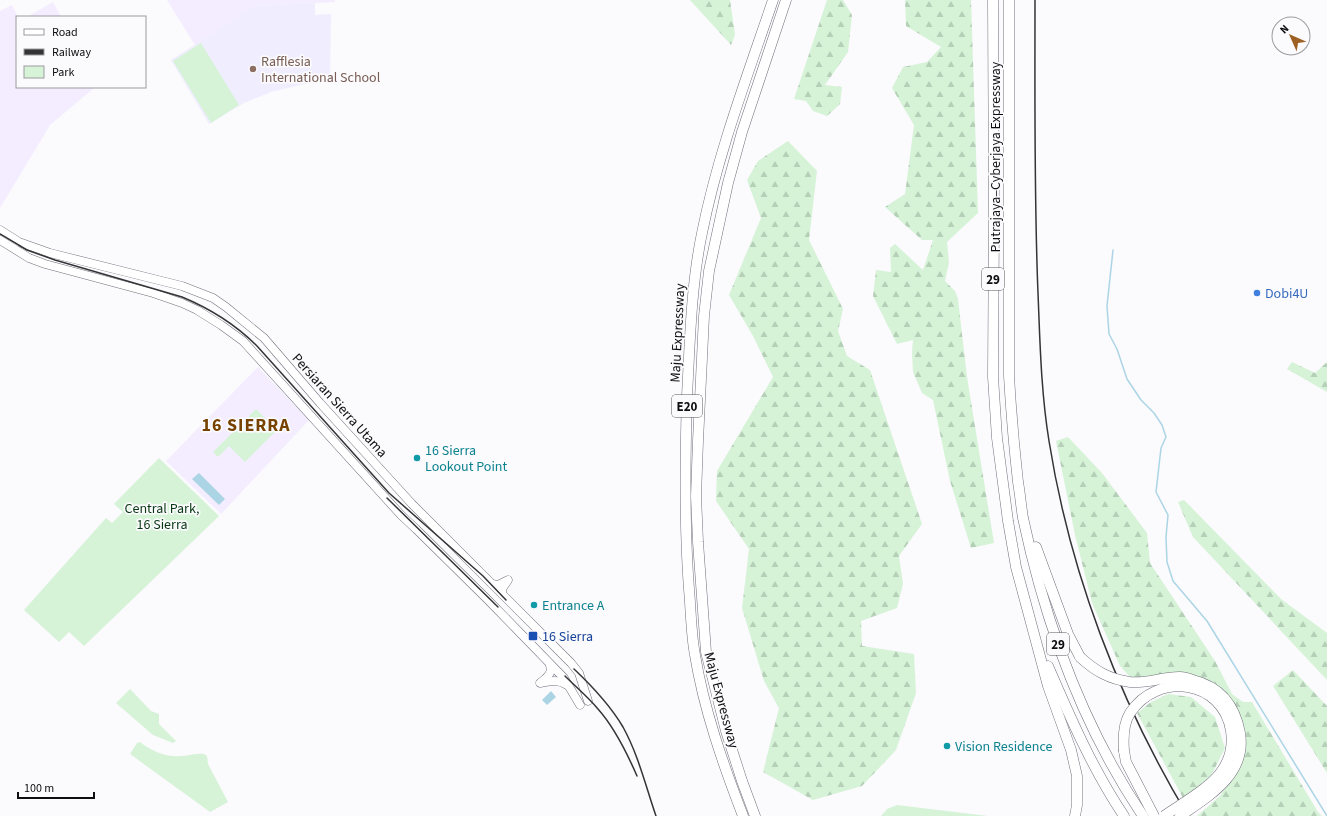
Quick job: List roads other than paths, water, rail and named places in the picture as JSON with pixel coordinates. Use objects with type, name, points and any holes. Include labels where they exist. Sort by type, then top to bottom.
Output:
[{"type":"highway","name":"Maju Expressway","points":[[743,816],[732,787],[704,698],[695,654],[686,542],[686,439],[691,315],[695,271],[710,193],[773,0]]},
{"type":"highway","name":"Maju Expressway","points":[[755,816],[726,731],[706,652],[696,496],[698,441],[704,316],[710,264],[728,184],[742,132],[786,0]]},
{"type":"highway","name":"Putrajaya–Cyberjaya Expressway","points":[[993,0],[993,376],[996,438],[1008,521],[1016,567],[1033,633],[1074,726],[1124,816]]},
{"type":"highway","name":"Putrajaya–Cyberjaya Expressway","points":[[1009,0],[1009,376],[1015,457],[1023,516],[1041,591],[1059,647],[1087,716],[1143,816]]},
{"type":"highway","points":[[1015,457],[1037,550],[1068,634],[1080,657],[1091,667],[1106,676],[1131,682],[1182,677],[1205,683],[1218,690],[1227,701],[1235,716],[1240,732],[1242,746],[1230,775],[1220,786],[1180,816]]},
{"type":"highway","points":[[1033,633],[1048,686],[1071,750],[1077,776],[1077,805],[1075,816]]},
{"type":"highway","points":[[1154,816],[1126,762],[1123,732],[1130,713],[1144,698],[1154,691],[1173,686],[1201,690],[1211,696],[1225,712],[1229,722],[1233,742],[1230,756],[1223,770],[1211,783],[1164,816]]},
{"type":"main road","name":"Persiaran Sierra Utama","points":[[0,230],[19,242],[44,251],[182,286],[212,298],[226,307],[264,338],[320,404],[390,481],[571,663],[579,673],[588,699],[578,703],[564,678],[482,594],[401,515],[253,351],[232,333],[182,303],[153,293],[45,264],[29,258],[0,240]]},
{"type":"main road","points":[[492,584],[502,583],[508,580],[502,590],[502,594]]},
{"type":"main road","points":[[550,665],[552,669],[548,677],[540,683],[554,680],[562,682],[568,686]]},
{"type":"water","points":[[199,473],[225,499],[219,505],[192,479]]},
{"type":"water","points":[[551,691],[556,697],[547,705],[542,700]]},
{"type":"waterway","points":[[1113,250],[1107,306],[1109,334],[1117,349],[1127,379],[1141,400],[1154,413],[1162,425],[1166,437],[1161,448],[1156,492],[1168,515],[1166,537],[1167,562],[1173,581],[1207,621],[1327,816]]},
{"type":"railway","points":[[1035,0],[1036,220],[1040,348],[1046,423],[1058,490],[1070,539],[1100,635],[1119,682],[1140,727],[1188,816]]},
{"type":"railway","points":[[0,234],[27,250],[55,260],[182,297],[213,312],[231,324],[257,346],[389,493],[483,576],[506,600]]},
{"type":"railway","points":[[387,498],[498,607]]},
{"type":"railway","points":[[574,669],[600,696],[623,727],[637,759],[656,816]]},
{"type":"railway","points":[[565,676],[586,696],[610,724],[625,750],[637,776]]},
{"type":"place","name":"Rafflesia International School","points":[[253,69]]},
{"type":"place","name":"Dobi4U","points":[[1257,293]]},
{"type":"place","name":"16 Sierra Lookout Point","points":[[417,458]]},
{"type":"place","name":"Entrance A","points":[[534,605]]},
{"type":"place","name":"16 Sierra","points":[[533,636]]},
{"type":"place","name":"Vision Residence","points":[[947,746]]},
{"type":"district","name":"16 SIERRA","points":[[246,425]]},
{"type":"park label","name":"Central Park, 16 Sierra","points":[[162,516]]}]
